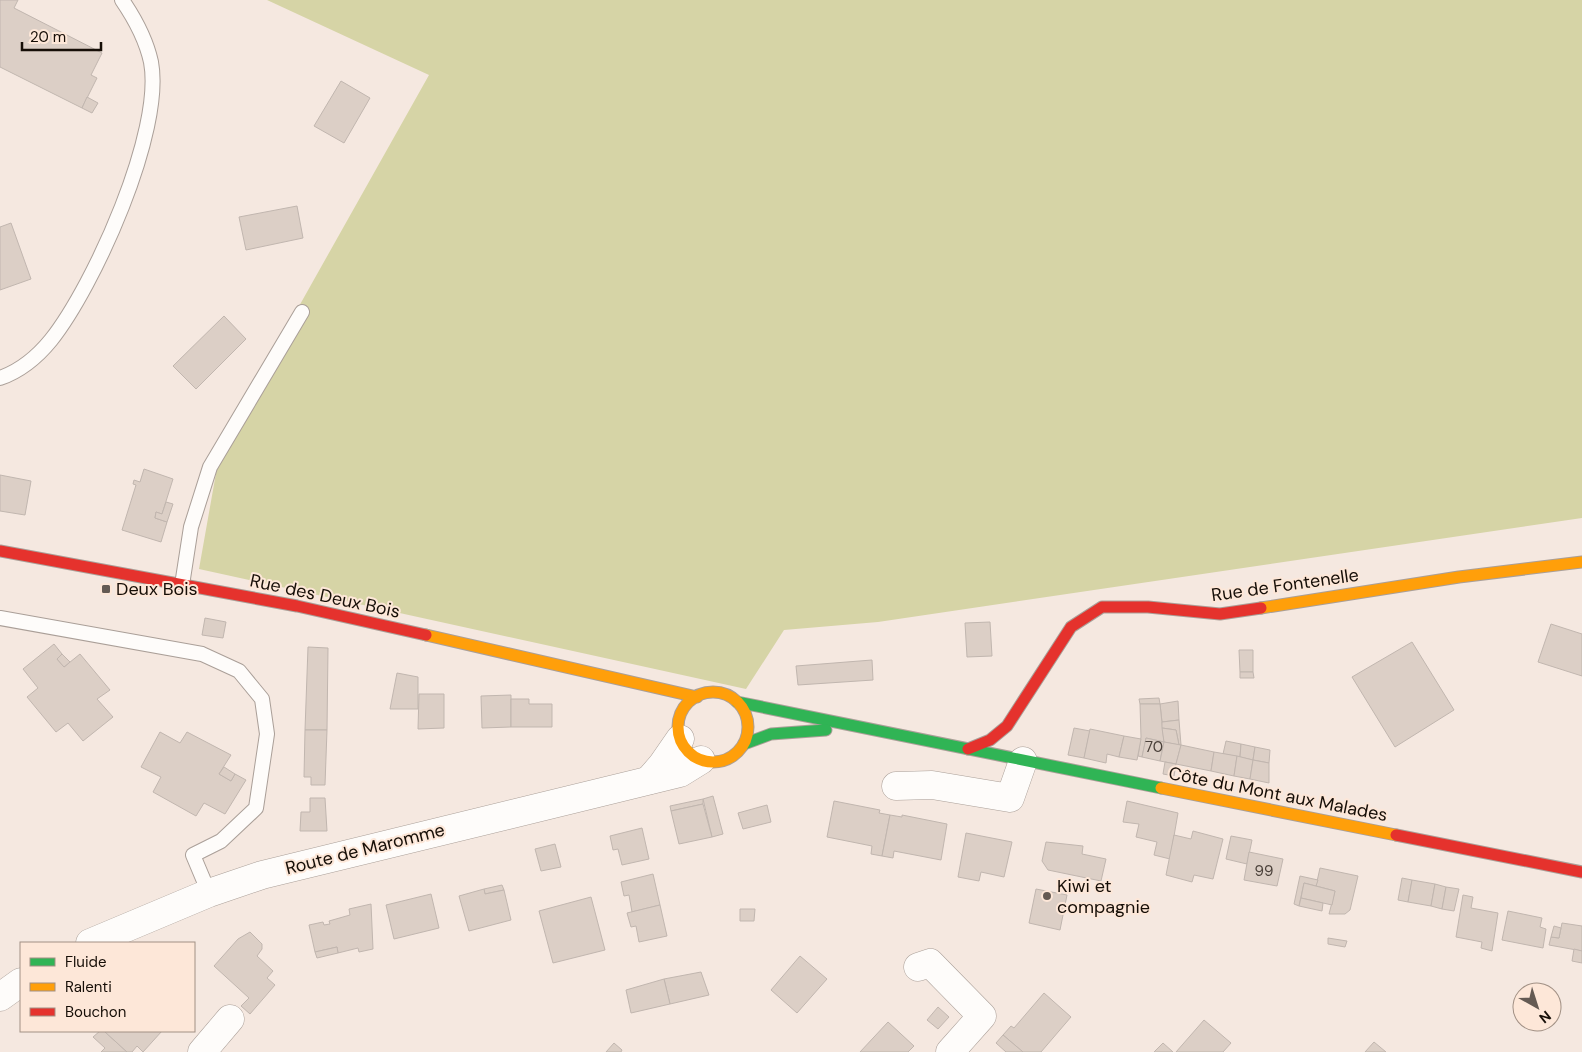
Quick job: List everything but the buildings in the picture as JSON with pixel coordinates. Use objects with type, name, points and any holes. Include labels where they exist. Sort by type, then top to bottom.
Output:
[{"type":"street","name":"Rue des Deux Bois","points":[[0,551],[297,606],[697,697]]},
{"type":"street","name":"Rue de Fontenelle","points":[[968,749],[990,740],[1007,726],[1071,627],[1102,607],[1148,607],[1220,614],[1459,577],[1582,562]]},
{"type":"street","name":"Rue des Deux Bois","points":[[640,685],[658,700]]},
{"type":"street","points":[[649,780],[662,765],[682,711],[697,697],[717,693],[736,702],[858,728]]},
{"type":"street","points":[[736,702],[742,708],[748,726],[744,744]]},
{"type":"street","points":[[677,725],[688,752],[701,760],[717,762],[733,756],[744,744],[771,734],[858,728]]},
{"type":"street","name":"Côte du Mont aux Malades","points":[[858,728],[1582,872]]},
{"type":"street","name":"Route de Maromme","points":[[92,942],[209,893],[262,875],[680,773],[701,760]]},
{"type":"street","points":[[896,786],[932,785],[1010,798],[1023,761]]},
{"type":"street","points":[[918,967],[930,963],[982,1016],[950,1052]]},
{"type":"street","points":[[0,997],[20,983]]},
{"type":"street","points":[[202,1052],[230,1019]]},
{"type":"lane","points":[[0,378],[12,374],[35,356],[51,340],[71,310],[120,212],[140,156],[151,105],[151,62],[139,25],[122,0]]},
{"type":"lane","points":[[182,585],[191,527],[210,467],[302,312]]},
{"type":"lane","points":[[0,618],[202,654],[239,671],[262,699],[267,734],[256,808],[221,841],[193,855],[209,893]]},
{"type":"shaded area","points":[[267,0],[1582,0],[1582,518],[878,622],[784,630],[746,689],[199,569],[221,445],[429,75]]},
{"type":"traffic: fast","points":[[737,702],[1161,788]]},
{"type":"traffic: fast","points":[[744,744],[771,734],[826,730]]},
{"type":"traffic: slow","points":[[1261,608],[1459,577],[1582,562]]},
{"type":"traffic: slow","points":[[426,635],[697,697]]},
{"type":"traffic: slow","points":[[713,692],[732,698],[742,708],[748,727],[742,746],[732,756],[713,762],[694,756],[684,746],[678,727],[684,708],[694,698],[713,692]]},
{"type":"traffic: slow","points":[[1161,788],[1396,835]]},
{"type":"traffic: jam","points":[[0,551],[297,606],[426,635]]},
{"type":"traffic: jam","points":[[968,749],[990,740],[1007,726],[1071,627],[1102,607],[1148,607],[1220,614],[1261,608]]},
{"type":"traffic: jam","points":[[1396,835],[1582,872]]},
{"type":"place","name":"Deux Bois","points":[[106,589]]},
{"type":"place","name":"Kiwi et compagnie","points":[[1047,896]]}]
